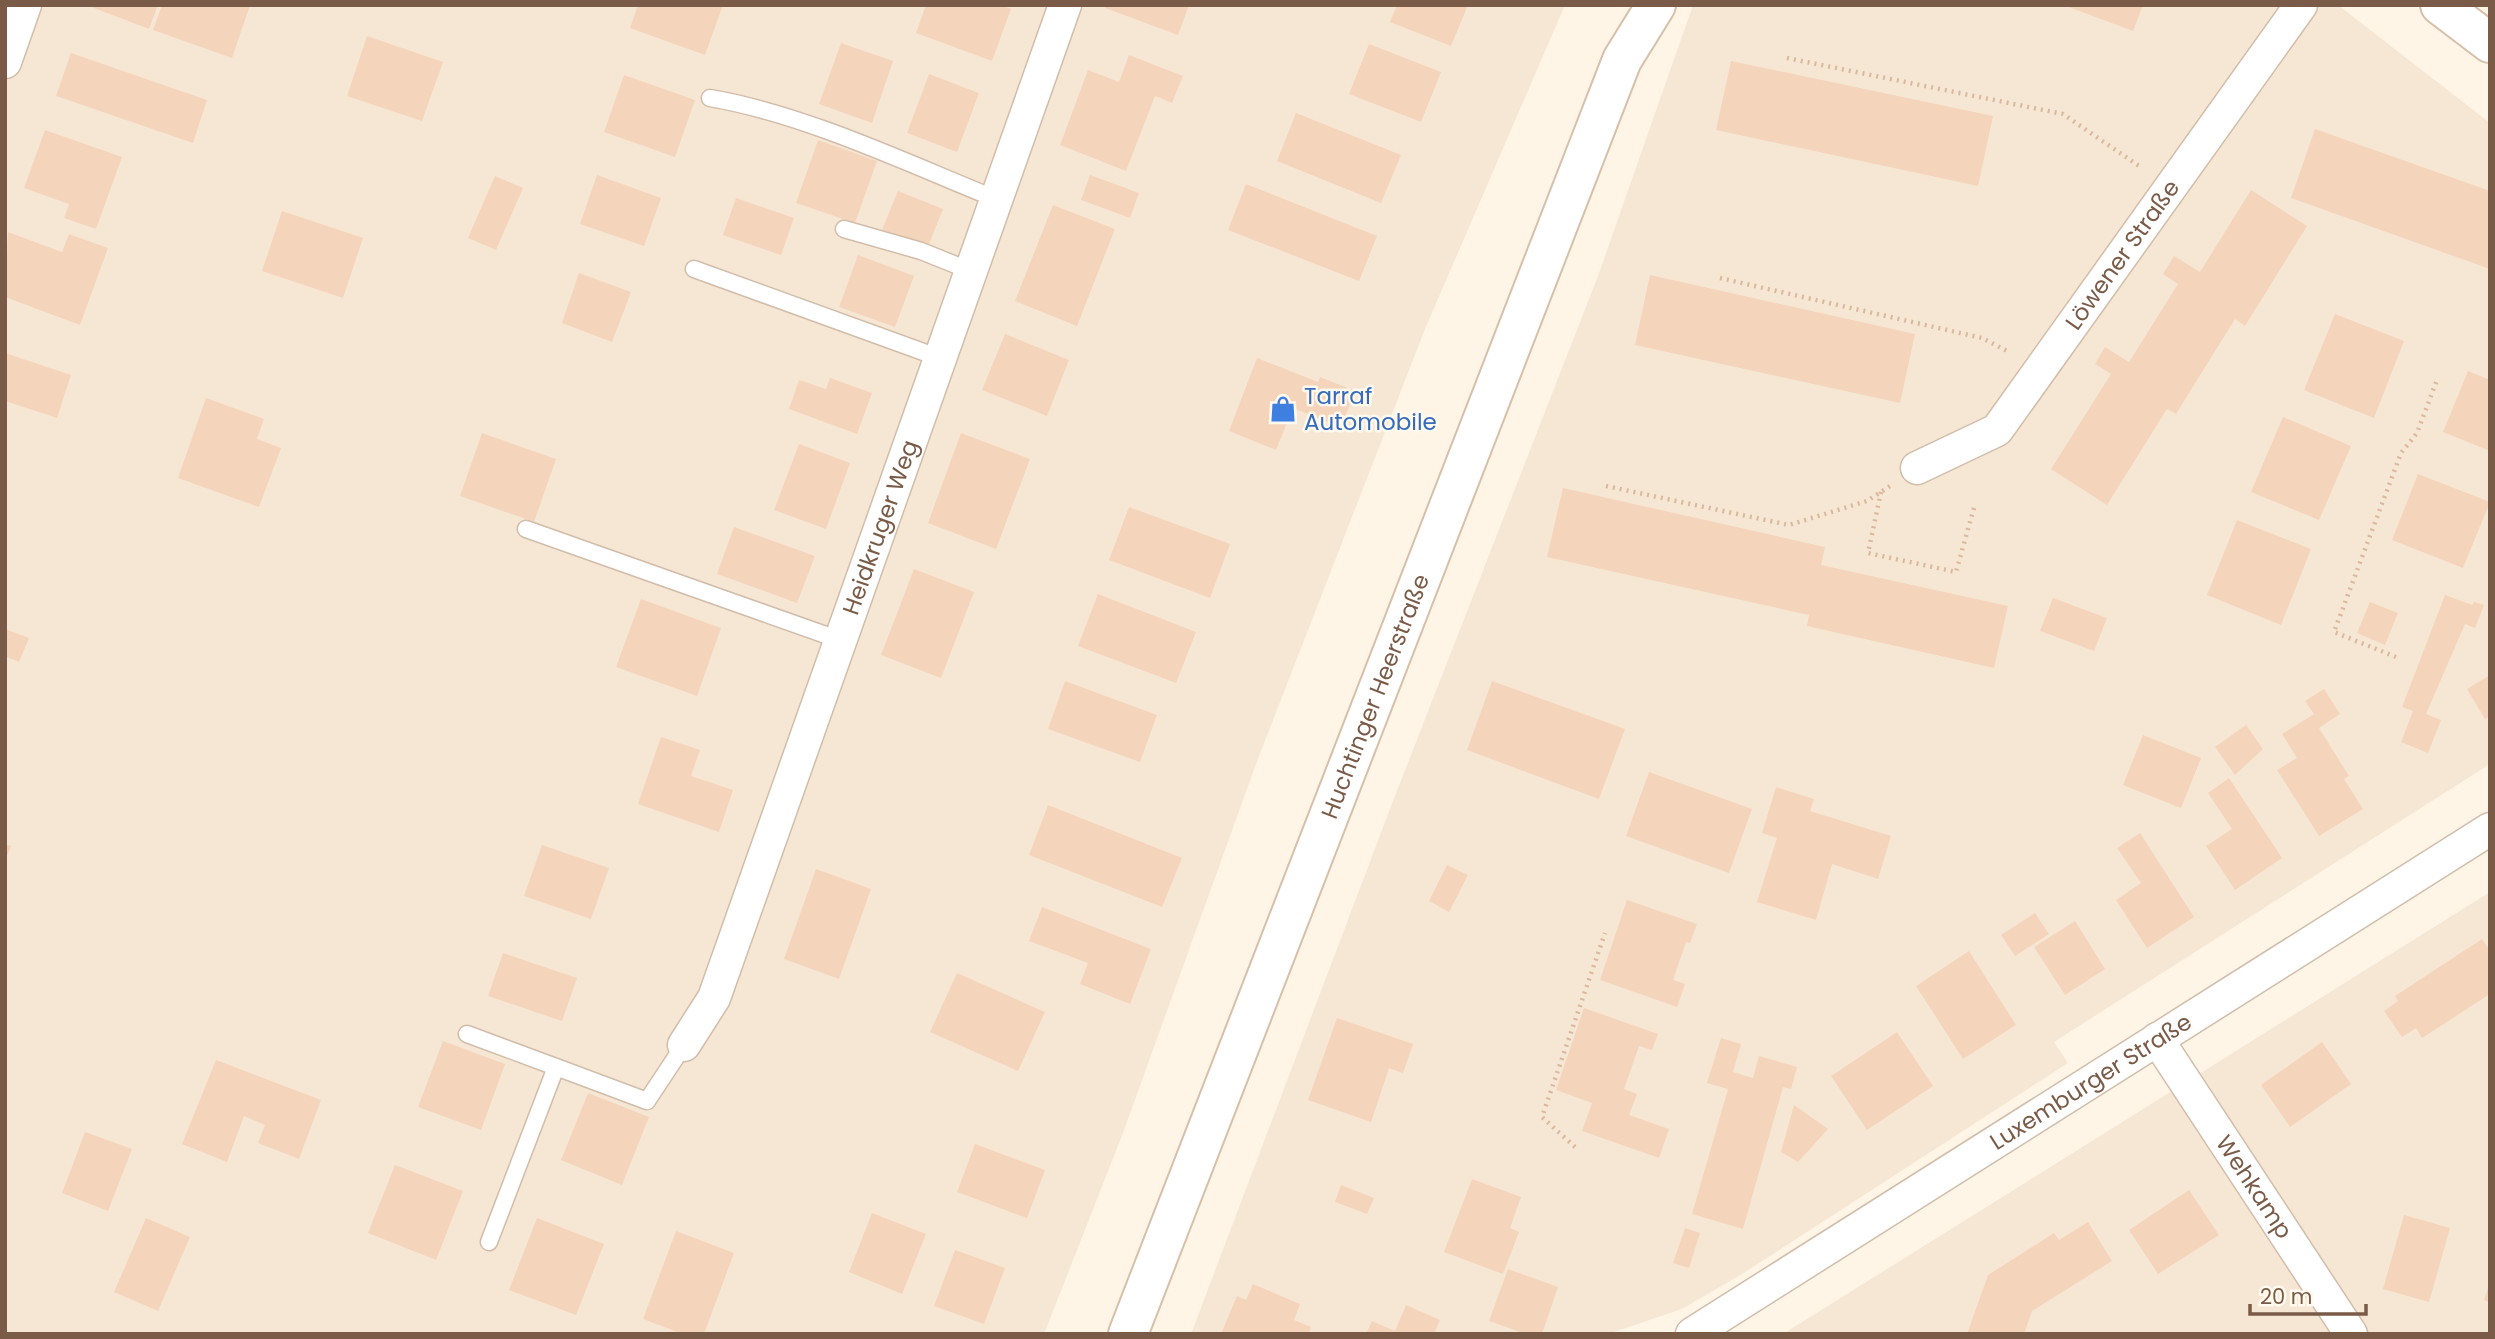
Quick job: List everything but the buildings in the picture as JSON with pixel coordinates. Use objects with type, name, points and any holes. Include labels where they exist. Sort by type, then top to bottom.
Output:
[{"type":"main road","name":"Huchtinger Heerstraße","points":[[1622,60],[1627,22],[1633,5]]},
{"type":"main road","name":"Huchtinger Heerstraße","points":[[1128,1334],[1622,60],[1656,5]]},
{"type":"main road","points":[[2440,5],[2490,43]]},
{"type":"street","points":[[5,62],[26,5]]},
{"type":"street","name":"Heidkruger Weg","points":[[684,1045],[713,998],[1065,5]]},
{"type":"street","name":"Löwener Straße","points":[[1917,468],[1997,429],[2301,5]]},
{"type":"street","name":"Luxemburger Straße","points":[[1692,1334],[2490,829]]},
{"type":"street","name":"Wehkamp","points":[[2157,1039],[2351,1334]]},
{"type":"lane","points":[[710,98],[743,104],[830,134],[996,199]]},
{"type":"lane","points":[[844,229],[921,251],[971,271]]},
{"type":"lane","points":[[694,269],[940,358]]},
{"type":"lane","points":[[526,529],[840,640]]},
{"type":"lane","points":[[467,1034],[647,1101],[684,1045]]},
{"type":"lane","points":[[489,1242],[556,1067]]},
{"type":"path","points":[[1787,58],[2063,114],[2170,187]]},
{"type":"path","points":[[1720,278],[1982,338],[2040,369]]},
{"type":"path","points":[[2396,657],[2334,632],[2401,453],[2417,433],[2437,380]]},
{"type":"path","points":[[1606,486],[1789,526],[1867,501],[1917,468]]},
{"type":"path","points":[[1882,491],[1868,553],[1956,572],[1975,504]]},
{"type":"path","points":[[1575,1147],[1542,1117],[1605,933]]},
{"type":"shaded area","points":[[5,5],[1565,5],[1425,329],[1256,764],[1123,1133],[1044,1334],[5,1334]]},
{"type":"shaded area","points":[[1693,5],[2338,5],[2490,123],[2490,764],[2054,1042],[2068,1063],[1742,1274],[1682,1309],[1608,1334],[1191,1334],[1393,801],[1598,276]]},
{"type":"shaded area","points":[[2490,892],[2490,1334],[1783,1334],[2239,1049]]},
{"type":"place","name":"Tarraf Automobile","points":[[1283,409]]}]
